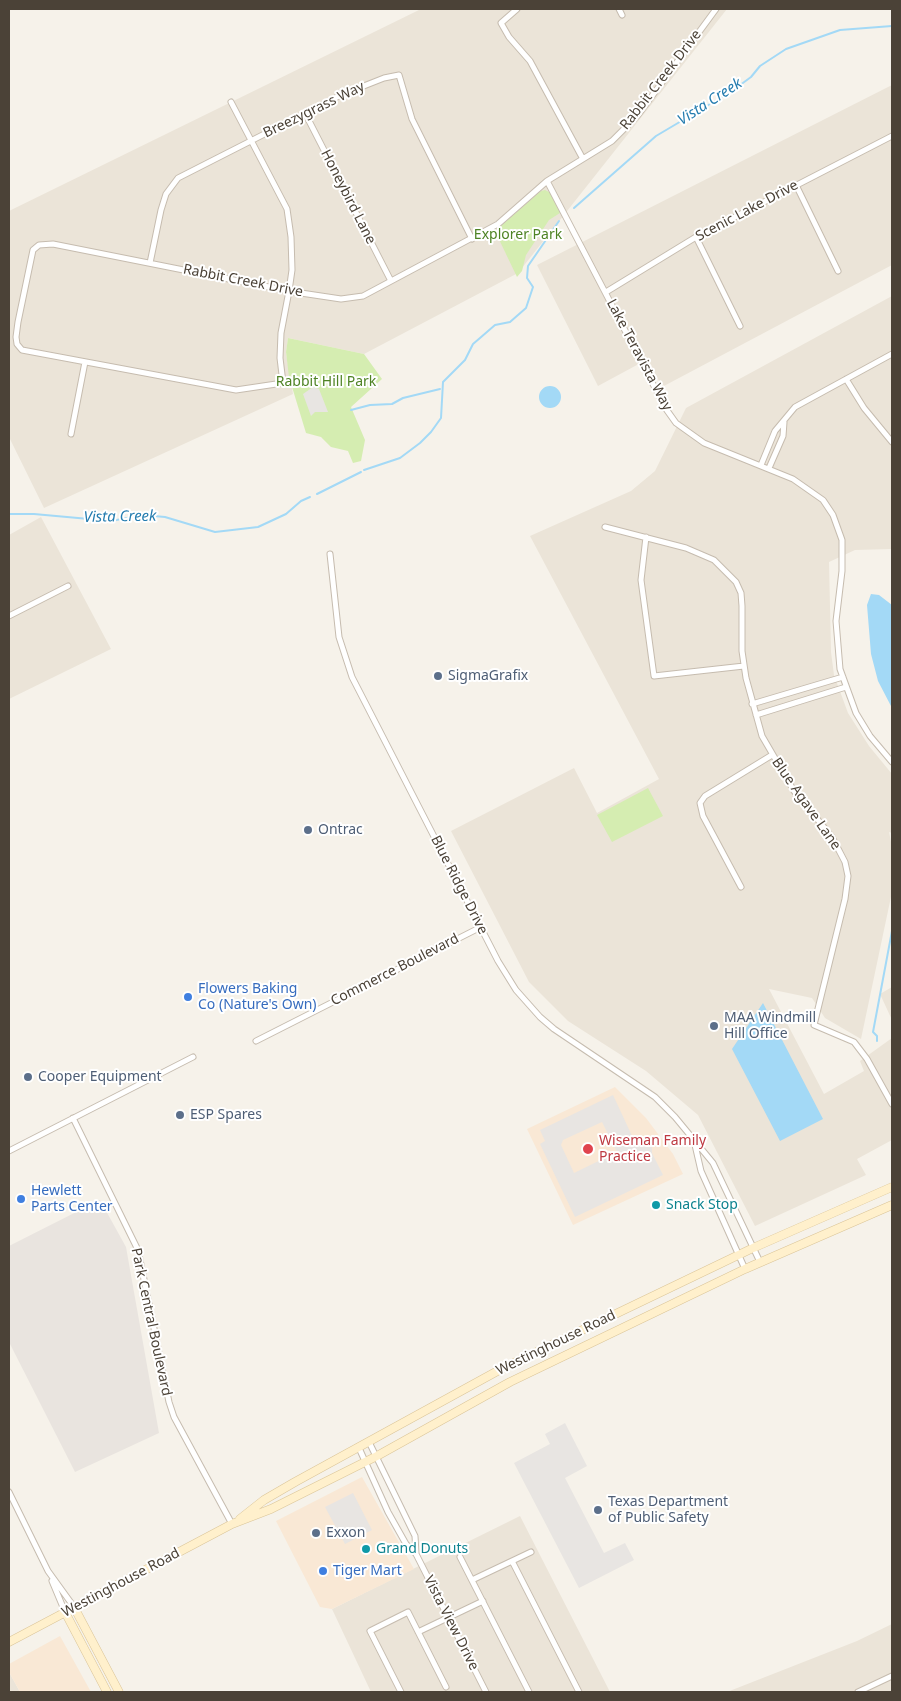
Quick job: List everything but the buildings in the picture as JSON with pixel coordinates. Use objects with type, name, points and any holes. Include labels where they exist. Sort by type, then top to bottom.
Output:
[{"type":"main road","name":"Westinghouse Road","points":[[232,1524],[264,1500],[510,1364],[753,1248],[892,1187]]},
{"type":"main road","name":"Westinghouse Road","points":[[9,1642],[232,1524],[271,1509],[377,1456],[510,1382],[760,1262],[892,1205]]},
{"type":"main road","points":[[74,1607],[119,1692]]},
{"type":"main road","points":[[65,1612],[107,1692]]},
{"type":"street","points":[[517,9],[501,23],[509,37],[530,61],[583,159]]},
{"type":"street","points":[[619,9],[622,15]]},
{"type":"street","name":"Rabbit Creek Drive","points":[[289,291],[281,333],[280,358],[283,383],[236,390],[22,350],[17,344],[18,322],[32,250],[39,245],[53,244],[289,291],[352,299],[363,296],[498,224],[547,181],[612,141],[638,115],[716,9]]},
{"type":"street","name":"Breezygrass Way","points":[[150,263],[166,194],[178,178],[341,94],[384,78],[400,75],[412,119],[472,239]]},
{"type":"street","points":[[231,102],[287,209],[291,237],[289,291]]},
{"type":"street","name":"Honeybird Lane","points":[[305,113],[390,282]]},
{"type":"street","name":"Scenic Lake Drive","points":[[606,292],[696,237],[796,185],[891,139]]},
{"type":"street","name":"Lake Teravista Way","points":[[547,181],[666,409],[676,423],[690,435],[704,443],[769,468],[809,489],[823,500],[842,540],[836,644],[843,677],[870,736],[892,762]]},
{"type":"street","points":[[796,185],[838,270]]},
{"type":"street","points":[[696,237],[740,326]]},
{"type":"street","points":[[761,465],[775,430],[795,408],[892,354]]},
{"type":"street","points":[[71,434],[85,362]]},
{"type":"street","points":[[846,379],[864,408],[892,442]]},
{"type":"street","points":[[769,468],[783,436],[784,422]]},
{"type":"street","name":"Blue Agave Lane","points":[[605,527],[686,548],[714,560],[736,582],[741,592],[744,666],[752,704],[762,736],[794,791],[832,837],[845,862],[848,876],[845,899],[814,1024],[854,1042],[867,1059],[892,1104]]},
{"type":"street","points":[[646,537],[641,580],[654,676],[744,666]]},
{"type":"street","name":"Blue Ridge Drive","points":[[330,554],[340,637],[352,677],[516,990],[540,1016],[572,1042],[655,1097],[688,1131],[695,1144],[713,1163],[760,1262]]},
{"type":"street","points":[[9,616],[68,586]]},
{"type":"street","points":[[752,704],[843,677]]},
{"type":"street","points":[[756,715],[846,687]]},
{"type":"street","points":[[741,886],[703,816],[700,803],[705,796],[772,755]]},
{"type":"street","name":"Commerce Boulevard","points":[[256,1041],[481,926]]},
{"type":"street","points":[[9,1150],[193,1057]]},
{"type":"street","name":"Park Central Boulevard","points":[[73,1118],[138,1250],[169,1402],[174,1417],[232,1524]]},
{"type":"street","name":"Blue Ridge Drive","points":[[695,1144],[701,1171],[745,1269]]},
{"type":"street","name":"Vista View Drive","points":[[370,1442],[415,1536],[416,1554]]},
{"type":"street","name":"Vista View Drive","points":[[359,1448],[406,1544],[416,1554],[486,1692]]},
{"type":"street","points":[[9,1492],[48,1571],[65,1612]]},
{"type":"street","points":[[472,1580],[532,1552]]},
{"type":"street","points":[[460,1557],[529,1692]]},
{"type":"street","points":[[512,1561],[579,1692]]},
{"type":"street","points":[[48,1571],[74,1607]]},
{"type":"street","points":[[418,1632],[483,1601]]},
{"type":"street","points":[[401,1692],[370,1631],[408,1612],[446,1687]]},
{"type":"street","points":[[858,1692],[892,1676]]},
{"type":"shaded area","points":[[421,9],[727,9],[518,273],[364,354],[288,338],[286,353],[293,394],[44,508],[9,437],[9,211]]},
{"type":"shaded area","points":[[892,85],[892,265],[662,387],[648,359],[598,386],[537,265]]},
{"type":"shaded area","points":[[892,296],[892,549],[855,550],[829,562],[831,652],[834,675],[848,713],[869,746],[892,774],[892,833],[889,832],[892,847],[892,892],[861,1039],[825,1018],[812,998],[769,989],[824,1094],[864,1071],[860,1061],[892,1038],[892,1140],[857,1159],[866,1175],[755,1226],[698,1115],[646,1071],[568,1021],[529,982],[451,831],[574,768],[597,813],[659,779],[530,536],[631,491],[655,471],[686,408]]},
{"type":"shaded area","points":[[313,387],[319,389],[328,412],[315,412],[311,416],[303,394]]},
{"type":"shaded area","points":[[41,517],[111,649],[9,699],[9,535]]},
{"type":"shaded area","points":[[892,987],[892,1020],[880,994]]},
{"type":"shaded area","points":[[615,1087],[646,1118],[673,1154],[683,1174],[573,1225],[527,1129]]},
{"type":"shaded area","points":[[613,1095],[633,1138],[652,1138],[652,1153],[663,1175],[575,1217],[540,1144],[545,1141],[540,1130]],"holes":[[[602,1122],[617,1152],[574,1173],[561,1145],[563,1140]]]},
{"type":"shaded area","points":[[100,1200],[126,1247],[159,1433],[75,1472],[9,1342],[9,1246]]},
{"type":"shaded area","points":[[565,1423],[587,1466],[565,1478],[604,1553],[625,1543],[634,1560],[579,1588],[514,1463],[550,1444],[545,1434]]},
{"type":"shaded area","points":[[362,1477],[414,1569],[332,1609],[320,1607],[276,1521]]},
{"type":"shaded area","points":[[353,1493],[372,1530],[345,1544],[325,1507]]},
{"type":"shaded area","points":[[520,1516],[610,1692],[371,1692],[332,1609]]},
{"type":"shaded area","points":[[892,1624],[892,1692],[727,1692],[857,1641]]},
{"type":"shaded area","points":[[60,1636],[91,1692],[20,1692],[9,1672],[9,1664]]},
{"type":"shaded area","points":[[9,1672],[20,1692],[9,1692]]},
{"type":"green space","name":"Explorer Park","points":[[545,190],[551,193],[560,213],[549,220],[526,255],[522,271],[517,277],[495,231],[541,191]]},
{"type":"green space","name":"Rabbit Hill Park","points":[[288,338],[364,354],[382,379],[351,407],[365,440],[361,461],[353,463],[348,451],[331,447],[321,437],[306,433],[289,377],[286,352]]},
{"type":"green space","points":[[648,788],[663,816],[612,842],[597,815]]},
{"type":"water","points":[[550,386],[558,389],[561,397],[558,405],[550,408],[542,405],[539,397],[542,389]]},
{"type":"water","points":[[871,594],[879,595],[892,605],[892,708],[878,681],[871,654],[867,605]]},
{"type":"water","points":[[763,1003],[823,1119],[780,1141],[732,1049]]},
{"type":"waterway","name":"Vista Creek","points":[[574,208],[656,136],[732,91],[751,77],[760,66],[786,49],[840,30],[892,26]]},
{"type":"waterway","name":"Vista Creek","points":[[364,470],[400,458],[431,432],[441,418],[443,382],[465,360],[473,344],[495,325],[510,322],[526,308],[533,287],[527,278],[528,266],[559,221]]},
{"type":"waterway","points":[[351,410],[370,405],[392,404],[403,398],[440,389]]},
{"type":"waterway","name":"Vista Creek","points":[[317,494],[361,472]]},
{"type":"waterway","name":"Vista Creek","points":[[9,514],[34,514],[111,521],[143,515],[165,517],[215,532],[258,527],[286,514],[301,501],[310,497]]},
{"type":"waterway","points":[[877,1041],[877,1036],[873,1032],[892,931]]},
{"type":"place","name":"SigmaGrafix","points":[[438,676]]},
{"type":"place","name":"Ontrac","points":[[308,830]]},
{"type":"place","name":"Flowers Baking Co (Nature's Own)","points":[[188,997]]},
{"type":"place","name":"MAA Windmill Hill Office","points":[[714,1026]]},
{"type":"place","name":"Cooper Equipment","points":[[28,1077]]},
{"type":"place","name":"ESP Spares","points":[[180,1115]]},
{"type":"place","name":"Wiseman Family Practice","points":[[588,1149]]},
{"type":"place","name":"Hewlett Parts Center","points":[[21,1199]]},
{"type":"place","name":"Snack Stop","points":[[656,1205]]},
{"type":"place","name":"Texas Department of Public Safety","points":[[598,1510]]},
{"type":"place","name":"Exxon","points":[[316,1533]]},
{"type":"place","name":"Grand Donuts","points":[[366,1549]]},
{"type":"place","name":"Tiger Mart","points":[[323,1571]]}]
